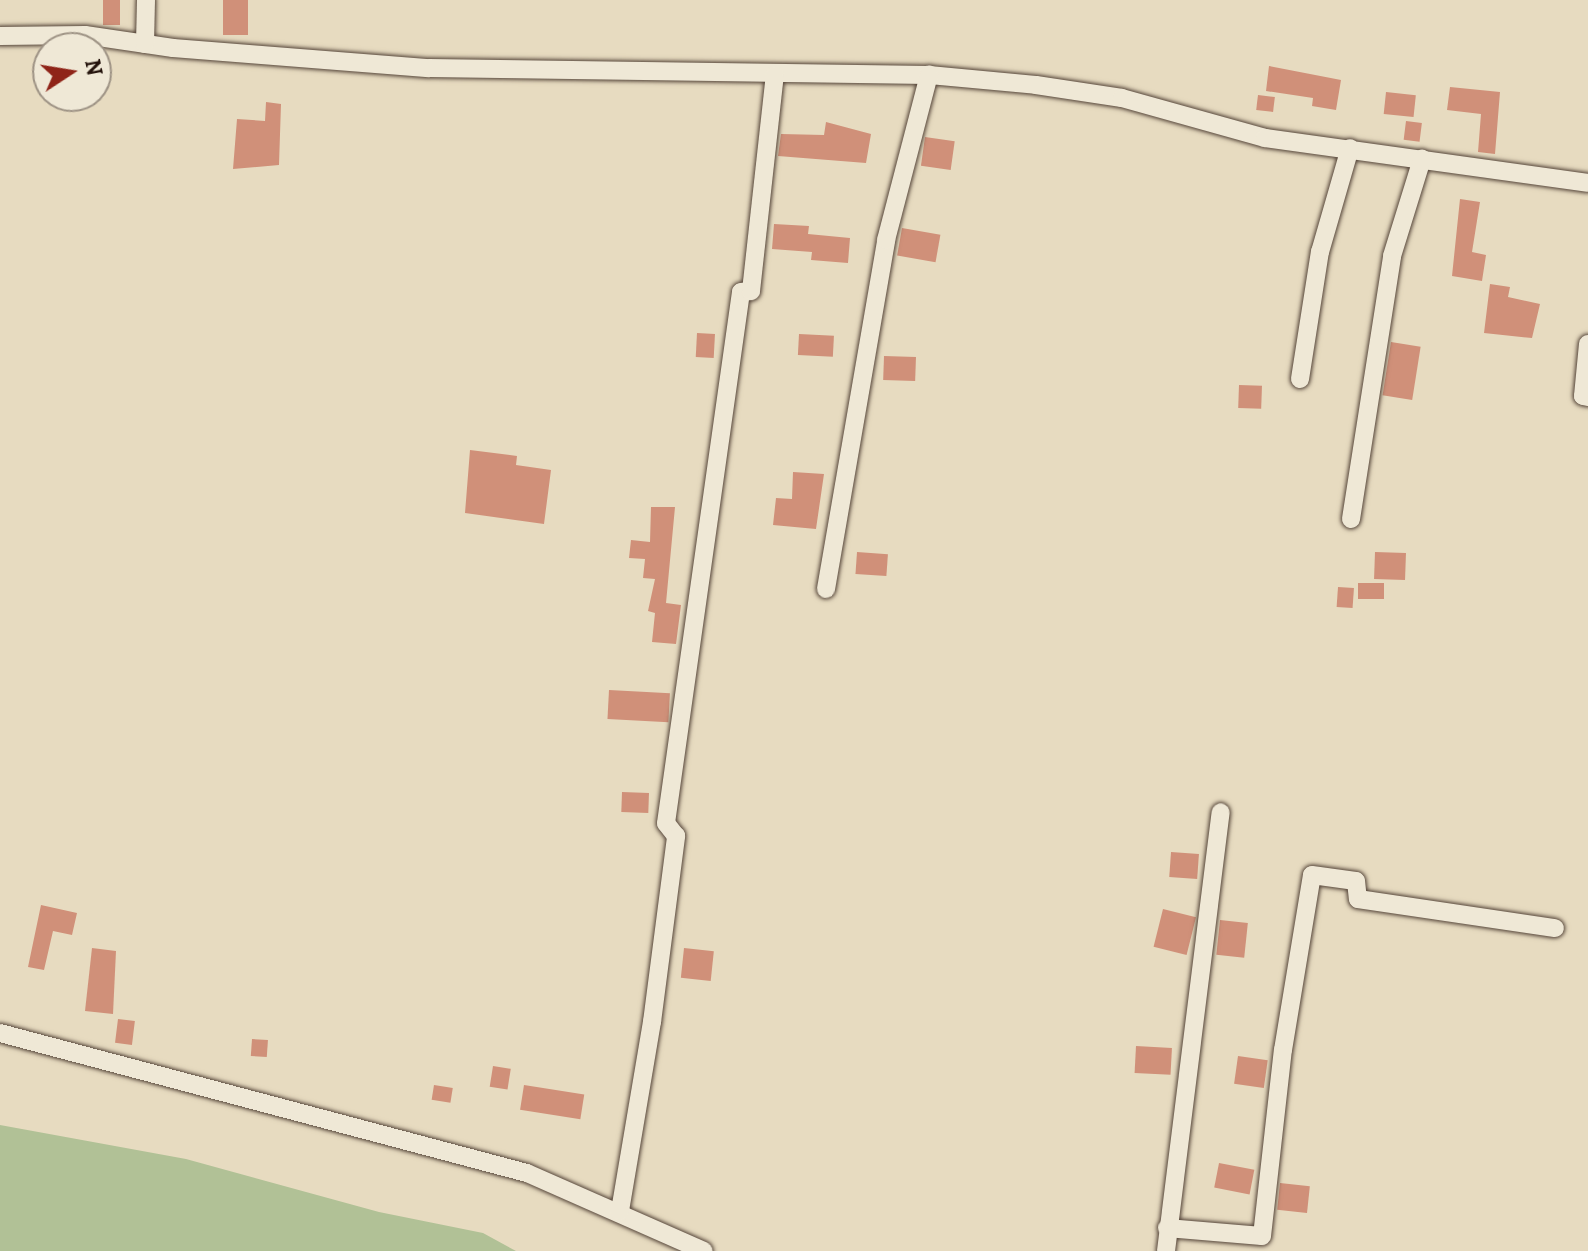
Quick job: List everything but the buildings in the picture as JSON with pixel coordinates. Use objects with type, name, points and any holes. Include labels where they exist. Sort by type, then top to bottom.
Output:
[{"type":"street","points":[[145,44],[146,0]]},
{"type":"street","points":[[0,36],[85,35],[145,44],[429,68],[929,75],[1122,98],[1265,138],[1588,183]]},
{"type":"street","points":[[620,1211],[650,1036],[676,836],[666,823],[668,808],[741,292],[751,291],[775,75]]},
{"type":"street","points":[[826,589],[886,240],[929,75]]},
{"type":"street","points":[[1300,379],[1320,252],[1350,148]]},
{"type":"street","points":[[1351,519],[1392,256],[1422,159]]},
{"type":"street","points":[[1588,344],[1583,396],[1588,397]]},
{"type":"street","points":[[1166,1251],[1221,812]]},
{"type":"street","points":[[1167,1228],[1262,1236],[1283,1050],[1312,875],[1356,881],[1358,899],[1555,928]]},
{"type":"street","points":[[0,1033],[527,1173],[620,1211],[704,1251]]},
{"type":"green space","points":[[0,1125],[186,1159],[379,1212],[483,1233],[516,1251],[0,1251]]}]
